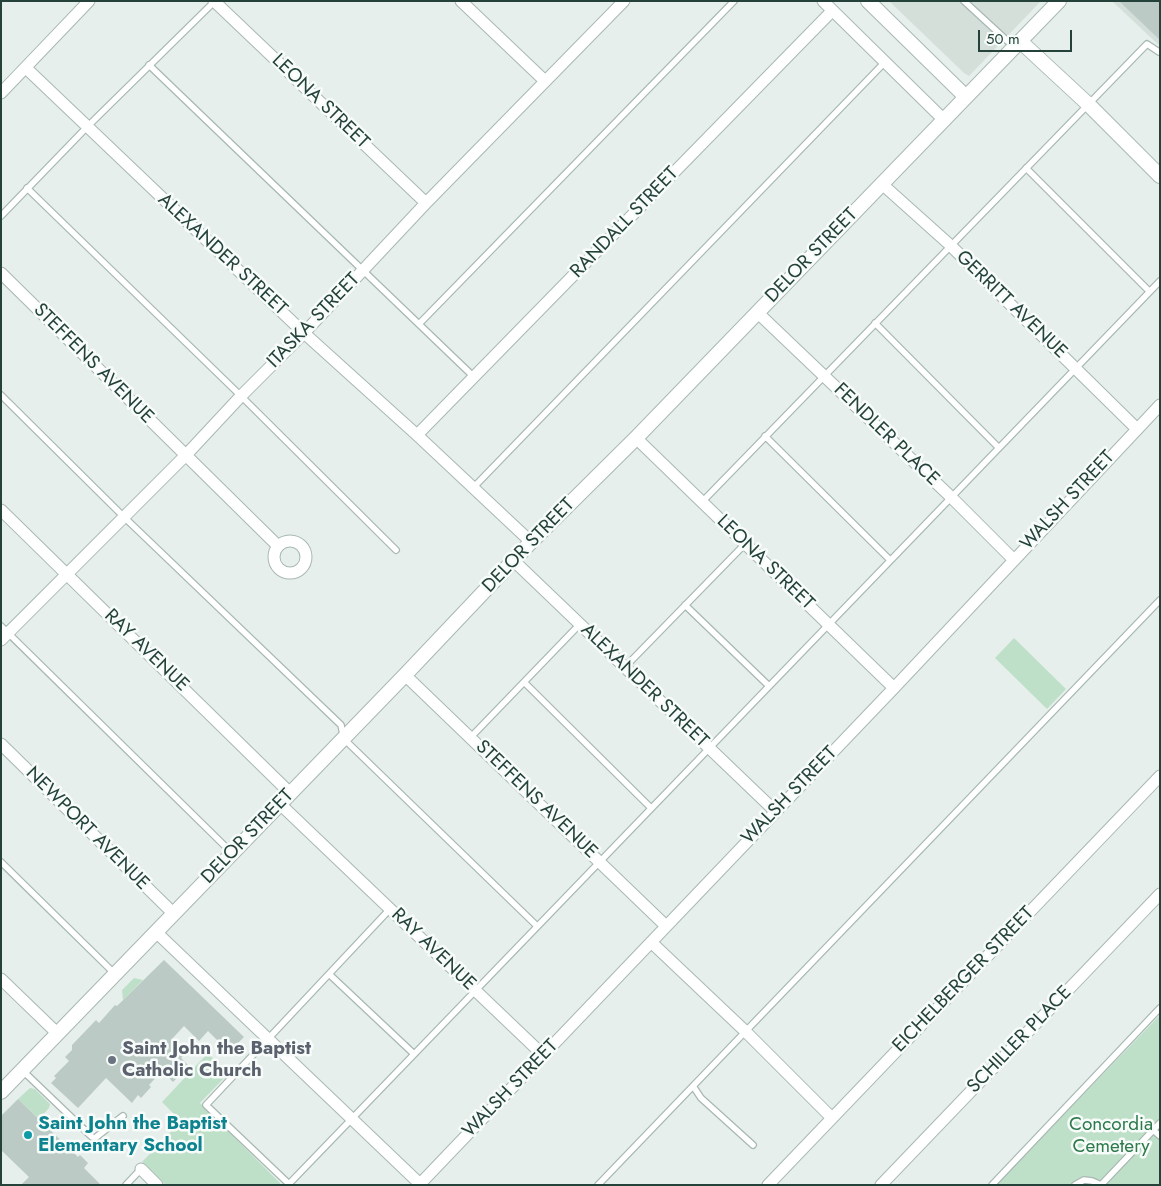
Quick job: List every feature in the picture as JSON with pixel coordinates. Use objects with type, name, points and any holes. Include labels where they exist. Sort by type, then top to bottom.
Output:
[{"type":"street","points":[[1,92],[89,1]]},
{"type":"street","points":[[461,1],[545,81]]},
{"type":"street","name":"ITASKA STREET","points":[[4,633],[67,574],[186,454],[624,1]]},
{"type":"street","points":[[823,1],[944,120]]},
{"type":"street","points":[[868,1],[966,97]]},
{"type":"street","name":"DELOR STREET","points":[[1,1092],[344,739],[531,542],[636,438],[1058,1]]},
{"type":"street","name":"LEONA STREET","points":[[214,2],[426,204]]},
{"type":"street","name":"RANDALL STREET","points":[[417,435],[832,10]]},
{"type":"street","points":[[1017,44],[1088,104],[1160,176]]},
{"type":"street","name":"ALEXANDER STREET","points":[[26,68],[304,332],[531,542]]},
{"type":"street","name":"GERRITT AVENUE","points":[[882,184],[950,245],[1138,428]]},
{"type":"street","name":"STEFFENS AVENUE","points":[[1,273],[278,546]]},
{"type":"street","name":"FENDLER PLACE","points":[[758,312],[1013,559]]},
{"type":"street","name":"WALSH STREET","points":[[420,1184],[894,688],[1013,559],[1160,405]]},
{"type":"street","name":"LEONA STREET","points":[[636,438],[894,688]]},
{"type":"street","name":"RAY AVENUE","points":[[1,510],[290,793]]},
{"type":"street","name":"ALEXANDER STREET","points":[[514,561],[775,811]]},
{"type":"street","name":"STEFFENS AVENUE","points":[[405,675],[471,736],[666,926]]},
{"type":"street","name":"NEWPORT AVENUE","points":[[1,744],[174,914]]},
{"type":"street","name":"EICHELBERGER STREET","points":[[768,1185],[1160,776]]},
{"type":"street","name":"RAY AVENUE","points":[[280,804],[543,1055]]},
{"type":"street","name":"SCHILLER PLACE","points":[[881,1185],[1160,894]]},
{"type":"street","points":[[156,932],[420,1184]]},
{"type":"street","points":[[651,942],[745,1031],[832,1118]]},
{"type":"street","points":[[1,979],[58,1034]]},
{"type":"street","points":[[141,1169],[157,1185]]},
{"type":"lane","points":[[419,324],[734,1]]},
{"type":"lane","points":[[964,1],[1017,44]]},
{"type":"lane","points":[[1,216],[87,127],[214,2]]},
{"type":"lane","points":[[702,502],[1147,44],[1159,52]]},
{"type":"lane","points":[[473,488],[885,62]]},
{"type":"lane","points":[[149,65],[474,377]]},
{"type":"lane","points":[[1026,168],[1149,292]]},
{"type":"lane","points":[[27,188],[396,550]]},
{"type":"lane","points":[[390,909],[206,1105],[288,1184],[1160,280]]},
{"type":"lane","points":[[875,323],[998,448]]},
{"type":"lane","points":[[1,394],[124,517],[341,725],[344,739],[537,926]]},
{"type":"lane","points":[[765,436],[890,560]]},
{"type":"lane","points":[[624,667],[745,544]]},
{"type":"lane","points":[[598,1185],[1160,600]]},
{"type":"lane","points":[[685,605],[769,686]]},
{"type":"lane","points":[[471,736],[580,624]]},
{"type":"lane","points":[[4,633],[232,854]]},
{"type":"lane","points":[[524,682],[652,808]]},
{"type":"lane","points":[[1,862],[116,974]]},
{"type":"lane","points":[[329,974],[414,1054]]},
{"type":"lane","points":[[992,1185],[1160,1008]]},
{"type":"lane","points":[[22,1070],[92,1137],[95,1138],[123,1116]]},
{"type":"lane","points":[[693,1086],[701,1098],[753,1146]]},
{"type":"lane","points":[[1075,1185],[1084,1180],[1101,1185],[1160,1124]]},
{"type":"lane","points":[[1153,1130],[1160,1136]]},
{"type":"lane","points":[[126,1185],[141,1169]]},
{"type":"shaded area","points":[[889,1],[1041,1],[969,76]]},
{"type":"shaded area","points":[[1112,1],[1160,1],[1160,46],[1148,35]]},
{"type":"green space","points":[[1014,638],[1066,689],[1047,709],[995,658]]},
{"type":"green space","points":[[134,978],[143,980],[123,1000],[122,990]]},
{"type":"green space","name":"Concordia Cemetery","points":[[1160,1015],[1160,1185],[996,1185]]},
{"type":"green space","points":[[208,1053],[228,1074],[200,1103],[280,1185],[166,1185],[142,1162],[181,1121],[162,1102]]},
{"type":"green space","points":[[30,1088],[35,1089],[50,1104],[49,1108],[39,1119],[18,1099]]},
{"type":"building","points":[[1119,1],[1160,1],[1160,40]]},
{"type":"building","points":[[164,960],[244,1037],[229,1052],[208,1031],[199,1041],[184,1026],[171,1040],[185,1054],[181,1058],[189,1066],[173,1082],[162,1071],[149,1085],[151,1087],[141,1098],[138,1095],[132,1103],[106,1078],[78,1108],[51,1083],[56,1078],[54,1076],[69,1061],[65,1057],[72,1050],[72,1045],[96,1020],[99,1023],[115,1005],[117,1006]]},
{"type":"building","name":"Saint John the Baptist Elementary School","points":[[18,1099],[78,1157],[80,1155],[88,1163],[84,1168],[101,1185],[21,1185],[29,1177],[1,1150],[1,1116]]},
{"type":"place","name":"Saint John the Baptist Catholic Church","points":[[112,1060]]},
{"type":"place","name":"Saint John the Baptist Elementary School","points":[[28,1135]]}]
